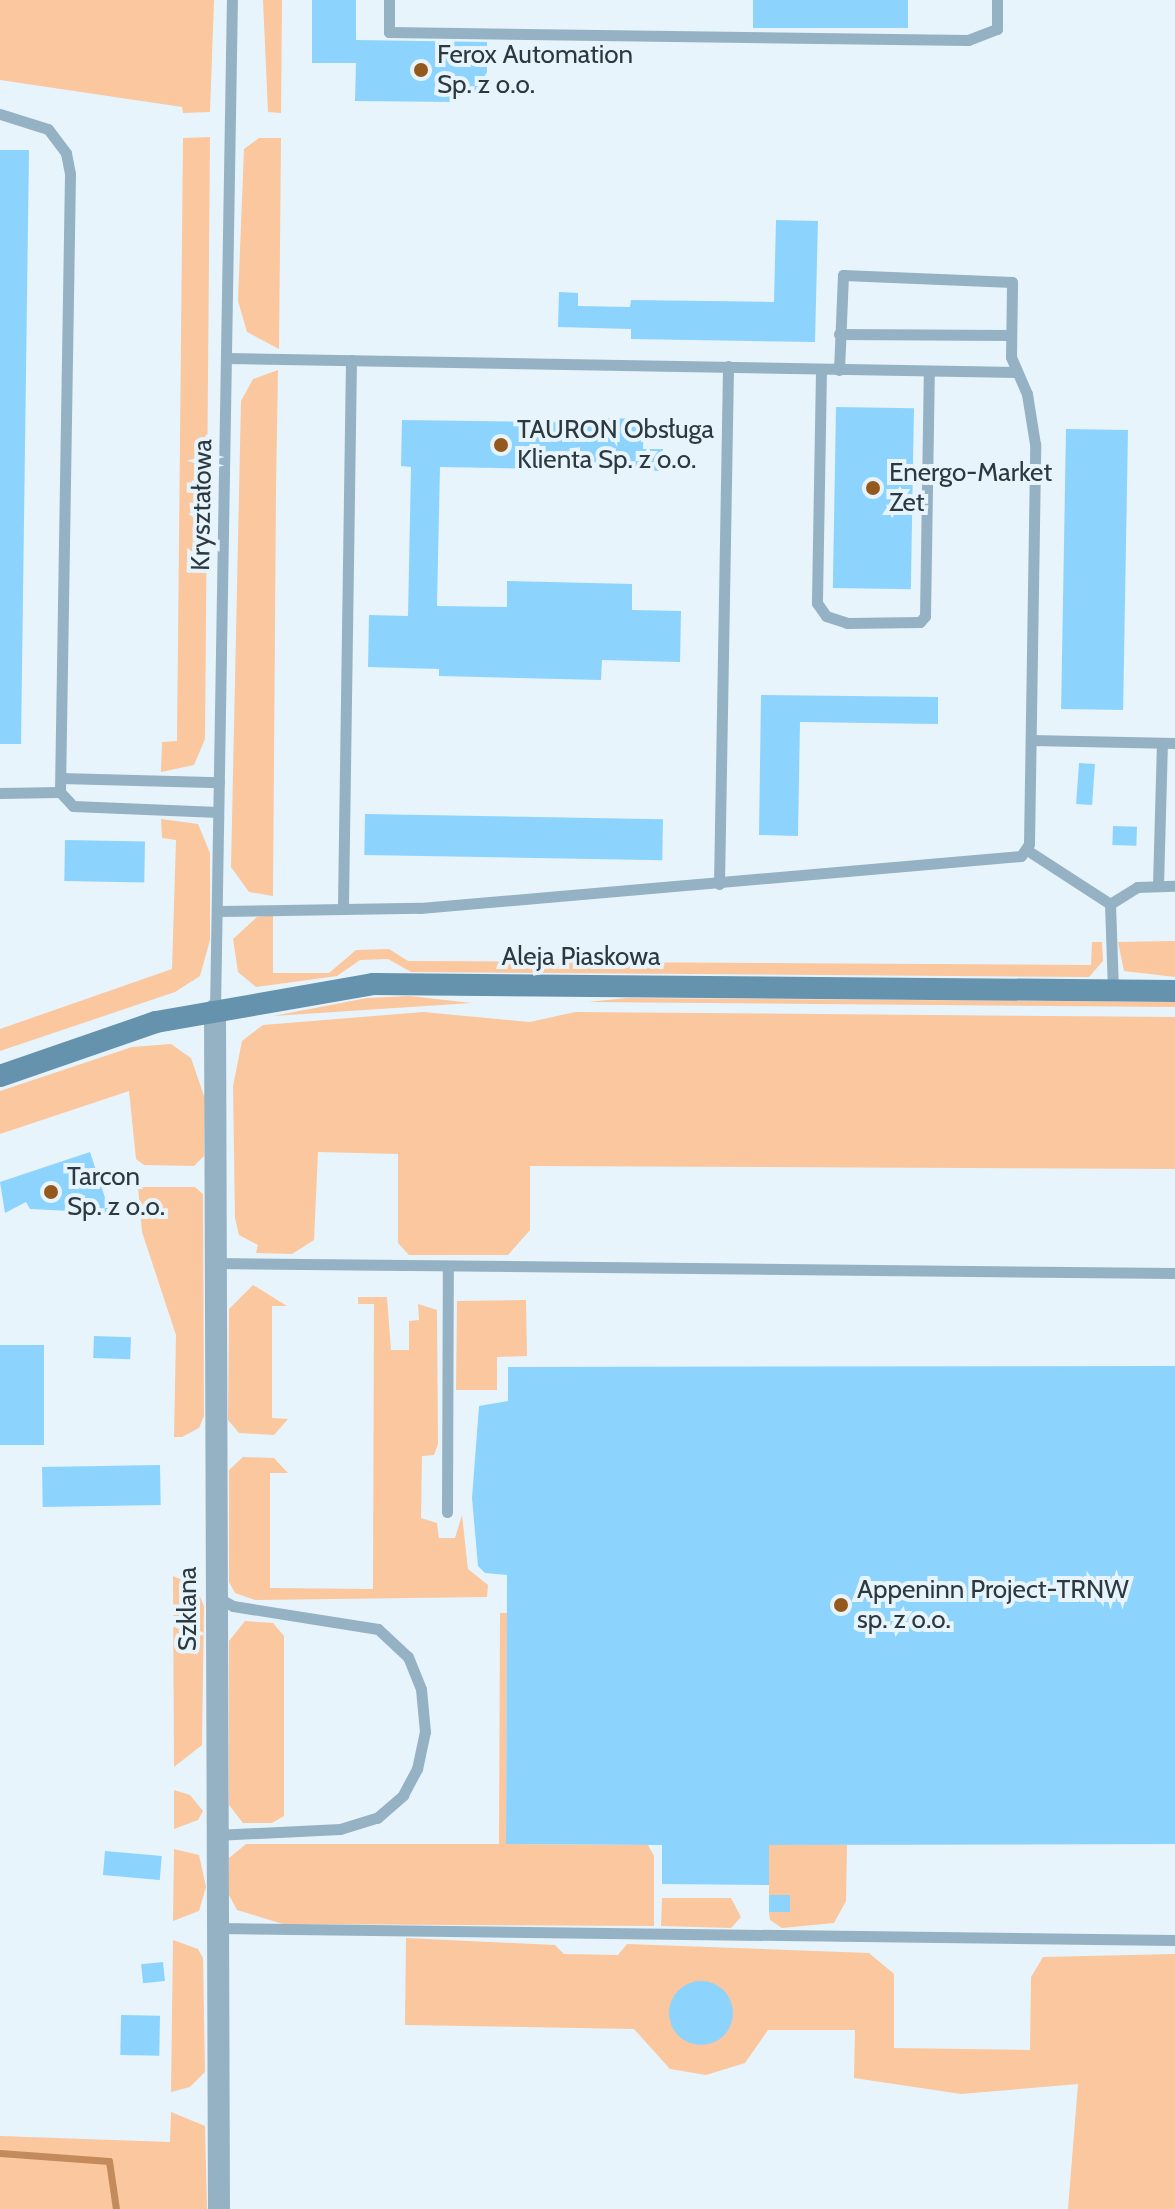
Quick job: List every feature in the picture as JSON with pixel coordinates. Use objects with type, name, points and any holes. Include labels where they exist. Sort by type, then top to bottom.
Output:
[{"type":"main road","name":"Aleja Piaskowa","points":[[0,1076],[135,1029],[215,1010],[373,984],[1175,991]]},
{"type":"street","name":"Szklana","points":[[215,1010],[215,1928],[219,2209]]},
{"type":"lane","name":"Kryształowa","points":[[215,1010],[220,911],[218,812],[232,0]]},
{"type":"lane","points":[[389,0],[389,32],[968,40],[997,29],[997,0]]},
{"type":"lane","points":[[0,114],[48,129],[66,153],[70,174],[60,792],[64,804],[73,806],[218,812]]},
{"type":"lane","points":[[839,370],[840,278],[856,274],[1010,278],[1011,335],[1035,444],[1027,850]]},
{"type":"lane","points":[[839,334],[1011,335]]},
{"type":"lane","points":[[226,358],[1017,372]]},
{"type":"lane","points":[[343,905],[351,360]]},
{"type":"lane","points":[[719,884],[728,366]]},
{"type":"lane","points":[[821,370],[817,603],[826,616],[847,623],[920,622],[925,616],[929,372]]},
{"type":"lane","points":[[1031,740],[1169,743],[1158,885]]},
{"type":"lane","points":[[61,778],[219,782]]},
{"type":"lane","points":[[0,793],[60,792]]},
{"type":"lane","points":[[220,911],[343,905],[420,908],[1006,860],[1027,850]]},
{"type":"lane","points":[[1027,850],[1110,904]]},
{"type":"lane","points":[[1113,990],[1110,904],[1117,895],[1158,885],[1175,886]]},
{"type":"lane","points":[[214,1263],[448,1268],[1175,1273]]},
{"type":"lane","points":[[447,1512],[448,1268]]},
{"type":"lane","points":[[215,1835],[340,1829],[377,1818],[403,1795],[417,1769],[425,1732],[421,1689],[408,1657],[378,1629],[233,1606],[217,1597]]},
{"type":"lane","points":[[215,1928],[1175,1940]]},
{"type":"shaded area","points":[[0,0],[214,0],[210,112],[183,113],[182,107],[0,80]]},
{"type":"shaded area","points":[[263,0],[282,0],[281,113],[268,112]]},
{"type":"shaded area","points":[[210,137],[205,739],[194,765],[161,772],[162,742],[177,741],[183,138]]},
{"type":"shaded area","points":[[259,138],[281,138],[279,349],[247,332],[238,301],[244,149]]},
{"type":"shaded area","points":[[278,370],[273,896],[249,892],[231,867],[241,401],[253,379]]},
{"type":"shaded area","points":[[161,819],[198,824],[210,853],[210,940],[200,976],[175,992],[0,1051],[0,1029],[172,969],[176,840],[162,838]]},
{"type":"shaded area","points":[[273,915],[273,973],[329,973],[356,950],[389,949],[408,961],[1091,965],[1092,942],[1102,942],[1103,961],[1089,977],[411,972],[388,959],[360,960],[337,976],[256,987],[238,972],[233,939],[257,917]]},
{"type":"shaded area","points":[[1175,941],[1175,977],[1124,971],[1118,942]]},
{"type":"shaded area","points":[[410,996],[472,1003],[273,1016],[367,998]]},
{"type":"shaded area","points":[[627,998],[1175,1002],[1175,1007],[588,1002]]},
{"type":"shaded area","points":[[423,1012],[530,1022],[575,1012],[1175,1017],[1175,1169],[530,1166],[530,1230],[508,1255],[409,1255],[398,1243],[398,1154],[318,1152],[314,1240],[292,1254],[256,1253],[258,1245],[239,1235],[235,1218],[233,1086],[242,1041],[263,1025]]},
{"type":"shaded area","points":[[171,1044],[191,1058],[205,1099],[204,1156],[194,1166],[144,1165],[136,1159],[129,1091],[0,1134],[0,1091],[132,1047]]},
{"type":"shaded area","points":[[138,1187],[195,1187],[203,1194],[204,1416],[199,1428],[182,1437],[174,1437],[176,1335],[142,1232]]},
{"type":"shaded area","points":[[253,1285],[287,1306],[272,1306],[272,1418],[288,1419],[274,1435],[239,1433],[228,1420],[229,1309]]},
{"type":"shaded area","points":[[358,1297],[387,1297],[391,1350],[409,1350],[409,1321],[419,1320],[418,1304],[437,1310],[438,1444],[434,1455],[422,1456],[421,1518],[437,1523],[439,1538],[455,1538],[462,1515],[468,1569],[488,1585],[487,1597],[255,1600],[235,1593],[229,1582],[229,1470],[243,1457],[274,1458],[288,1473],[270,1473],[270,1588],[373,1589],[374,1304],[358,1304]]},
{"type":"shaded area","points":[[526,1300],[527,1356],[497,1357],[497,1390],[456,1390],[457,1301]]},
{"type":"shaded area","points":[[173,1576],[195,1585],[204,1606],[202,1745],[174,1767]]},
{"type":"shaded area","points":[[500,1613],[507,1613],[506,1844],[648,1845],[654,1856],[654,1926],[283,1924],[237,1910],[229,1895],[229,1858],[246,1844],[499,1844]]},
{"type":"shaded area","points":[[245,1621],[273,1623],[284,1636],[284,1816],[272,1823],[243,1823],[229,1805],[229,1641]]},
{"type":"shaded area","points":[[174,1790],[190,1795],[203,1811],[198,1820],[174,1829]]},
{"type":"shaded area","points":[[769,1845],[847,1845],[846,1901],[834,1923],[782,1928],[770,1920],[769,1912],[790,1912],[790,1896],[769,1895]]},
{"type":"shaded area","points":[[174,1849],[199,1855],[206,1887],[199,1911],[173,1921]]},
{"type":"shaded area","points":[[662,1898],[731,1898],[741,1917],[731,1928],[661,1926]]},
{"type":"shaded area","points":[[406,1938],[555,1945],[564,1954],[618,1955],[627,1944],[869,1953],[894,1974],[894,2048],[1030,2050],[1031,1977],[1043,1957],[1175,1954],[1175,2209],[1068,2209],[1078,2084],[961,2094],[854,2078],[855,2030],[768,2030],[745,2063],[706,2075],[670,2069],[634,2029],[405,2025]]},
{"type":"shaded area","points":[[173,1940],[198,1949],[203,1958],[205,2072],[190,2087],[171,2092]]},
{"type":"shaded area","points":[[171,2112],[205,2126],[207,2209],[0,2209],[0,2136],[170,2142]]},
{"type":"building","name":"Ferox Automation Sp. z o.o.","points":[[312,0],[356,0],[356,40],[487,42],[487,93],[457,92],[457,102],[355,101],[356,63],[312,63]]},
{"type":"building","points":[[753,0],[908,0],[908,28],[753,28]]},
{"type":"building","points":[[0,150],[29,150],[21,744],[0,744]]},
{"type":"building","points":[[776,220],[818,221],[815,342],[631,339],[631,329],[558,327],[559,292],[578,293],[578,306],[630,307],[631,300],[774,302]]},
{"type":"building","points":[[836,407],[914,408],[911,589],[833,588]]},
{"type":"building","points":[[602,418],[644,419],[643,449],[663,449],[662,471],[440,467],[437,606],[507,607],[507,581],[632,584],[632,610],[681,611],[680,662],[602,660],[601,680],[439,676],[439,669],[368,667],[369,615],[408,616],[411,467],[401,466],[402,420],[602,423]]},
{"type":"building","points":[[1066,429],[1128,430],[1123,710],[1061,709]]},
{"type":"building","points":[[761,695],[938,697],[938,724],[800,722],[798,836],[759,835]]},
{"type":"building","points":[[1079,763],[1095,764],[1092,805],[1076,804]]},
{"type":"building","points":[[365,814],[663,819],[662,860],[364,855]]},
{"type":"building","points":[[1113,826],[1137,827],[1136,846],[1112,845]]},
{"type":"building","points":[[65,840],[145,841],[144,882],[64,881]]},
{"type":"building","name":"Tarcon Sp. z o.o.","points":[[90,1152],[110,1213],[30,1209],[26,1202],[5,1213],[0,1182]]},
{"type":"building","points":[[94,1336],[131,1337],[130,1359],[93,1358]]},
{"type":"building","points":[[0,1345],[44,1345],[44,1445],[0,1445]]},
{"type":"building","name":"Appeninn Project-TRNW sp. z o.o.","points":[[1175,1366],[1175,1844],[769,1845],[769,1885],[662,1884],[662,1845],[506,1844],[507,1575],[485,1573],[478,1566],[472,1498],[479,1406],[508,1401],[508,1367]]},
{"type":"building","points":[[160,1465],[161,1505],[43,1507],[42,1467]]},
{"type":"building","points":[[105,1851],[162,1856],[160,1880],[103,1875]]},
{"type":"building","points":[[769,1895],[790,1895],[790,1912],[769,1912]]},
{"type":"building","points":[[163,1962],[165,1981],[143,1983],[141,1964]]},
{"type":"building","points":[[701,1981],[719,1987],[727,1995],[733,2013],[727,2031],[719,2039],[701,2045],[683,2039],[675,2031],[669,2013],[675,1995],[683,1987]]},
{"type":"building","points":[[121,2015],[160,2016],[159,2056],[120,2055]]},
{"type":"waterway","points":[[0,2153],[109,2161],[116,2209]]},
{"type":"place","name":"Ferox Automation Sp. z o.o.","points":[[421,70]]},
{"type":"place","name":"TAURON Obsługa Klienta Sp. z o.o.","points":[[501,445]]},
{"type":"place","name":"Energo-Market Zet","points":[[873,488]]},
{"type":"place","name":"Tarcon Sp. z o.o.","points":[[51,1192]]},
{"type":"place","name":"Appeninn Project-TRNW sp. z o.o.","points":[[841,1605]]}]
